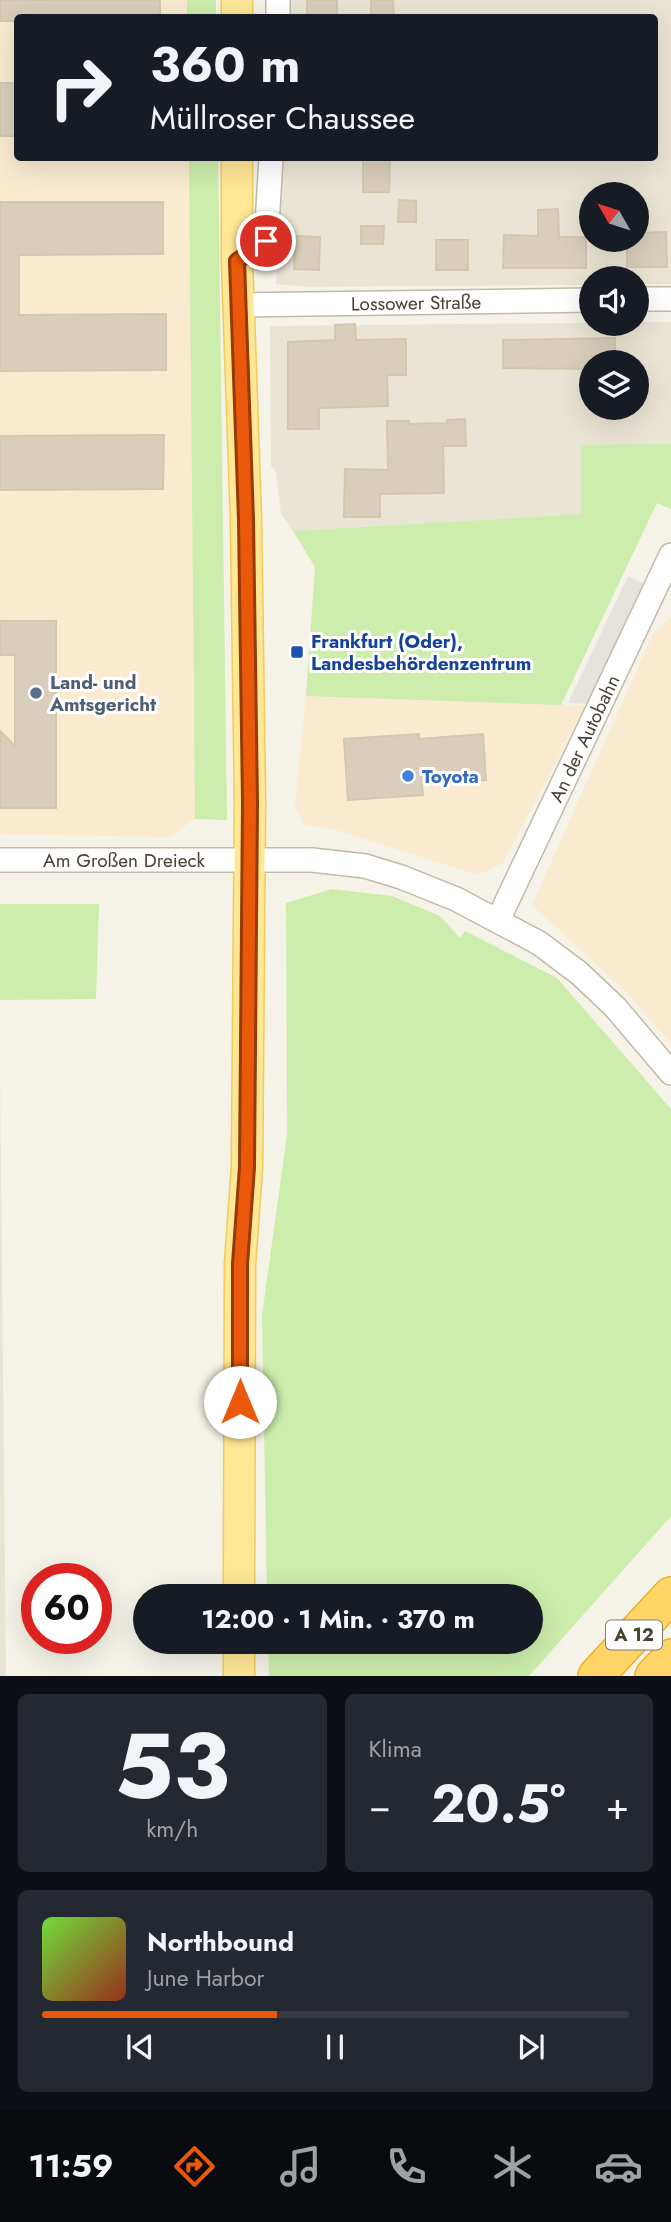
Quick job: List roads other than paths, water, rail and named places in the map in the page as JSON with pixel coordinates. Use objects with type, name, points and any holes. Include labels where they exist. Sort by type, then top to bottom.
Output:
[{"type":"highway","name":"A 12","points":[[596,1676],[671,1595]]},
{"type":"highway","name":"A 12","points":[[653,1676],[671,1657]]},
{"type":"main road","points":[[237,161],[237,261],[246,520],[250,860],[247,1167],[240,1264],[239,1584]]},
{"type":"main road","points":[[239,1654],[239,1676]]},
{"type":"street","points":[[237,261],[266,241],[271,161]]},
{"type":"street","points":[[649,299],[671,299]]},
{"type":"street","name":"Lossower Straße","points":[[239,305],[579,300]]},
{"type":"street","name":"An der Autobahn","points":[[498,920],[671,555]]},
{"type":"street","name":"Am Großen Dreieck","points":[[0,860],[250,860]]},
{"type":"street","points":[[250,860],[312,860],[366,866],[401,877],[498,920],[539,943],[579,974],[615,1007],[671,1073]]},
{"type":"place","name":"Frankfurt (Oder), Landesbehördenzentrum","points":[[297,652]]},
{"type":"place","name":"Land- und Amtsgericht","points":[[36,693]]},
{"type":"place","name":"Toyota","points":[[408,776]]}]
